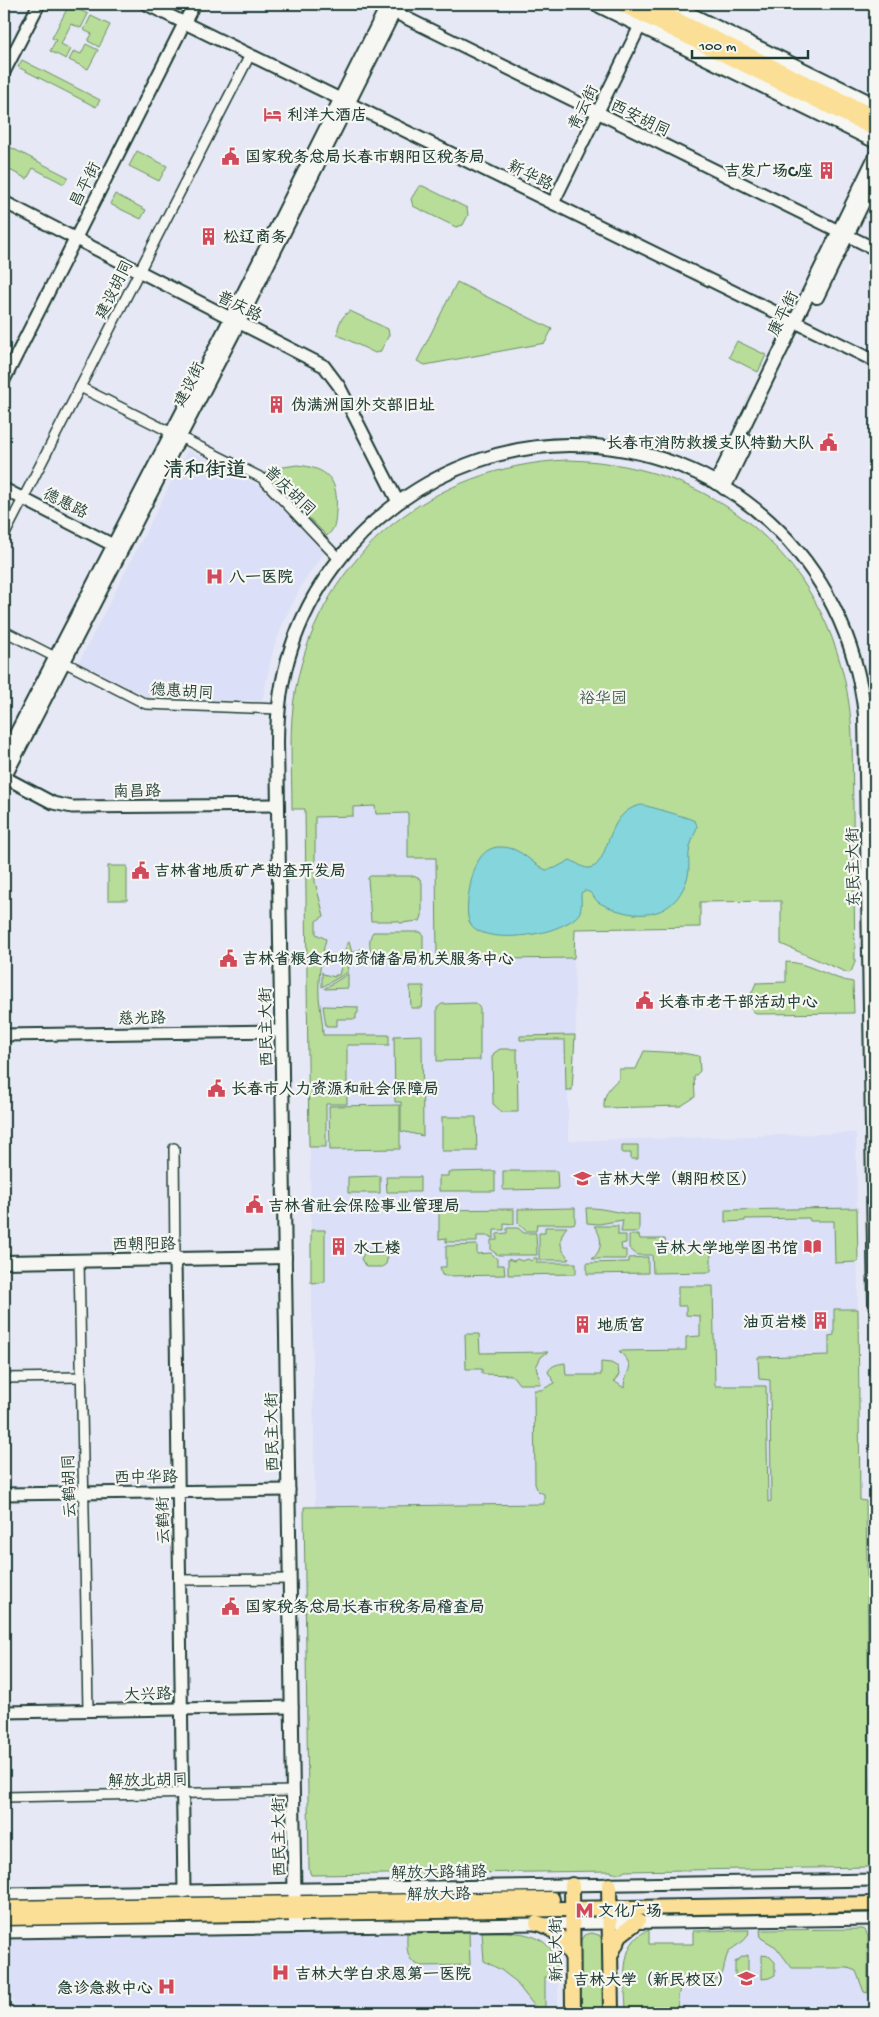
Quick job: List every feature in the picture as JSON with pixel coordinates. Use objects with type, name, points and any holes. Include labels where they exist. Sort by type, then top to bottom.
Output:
[{"type":"main road","points":[[621,4],[875,129]]},
{"type":"main road","points":[[644,4],[875,117]]},
{"type":"main road","name":"建设街","points":[[4,757],[59,659],[235,320],[344,101],[394,7]]},
{"type":"main road","name":"康平街","points":[[720,486],[843,233],[875,157]]},
{"type":"main road","name":"康平街","points":[[843,233],[875,178]]},
{"type":"main road","name":"建设街","points":[[4,777],[113,545],[175,435]]},
{"type":"main road","name":"西民主大街","points":[[295,1908],[278,805],[278,709],[286,667],[298,631],[314,596],[339,559],[367,528],[398,502],[437,478],[473,462],[510,452],[557,446],[606,448],[643,454],[680,466],[720,486]]},
{"type":"main road","name":"东民主大街","points":[[720,486],[762,515],[790,542],[814,572],[834,605],[849,640],[859,677],[865,716],[871,783],[875,1305]]},
{"type":"main road","name":"西朝阳路","points":[[4,1262],[285,1257]]},
{"type":"main road","name":"解放大路","points":[[4,1908],[295,1908],[572,1904],[875,1894]]},
{"type":"main road","points":[[609,1903],[611,2013]]},
{"type":"main road","name":"解放大路","points":[[609,1903],[875,1904]]},
{"type":"main road","name":"新民大街","points":[[572,1904],[573,2013]]},
{"type":"main road","name":"解放大路","points":[[4,1918],[295,1908]]},
{"type":"main road","points":[[610,1955],[620,1935],[638,1921]]},
{"type":"main road","points":[[537,1923],[545,1925],[557,1933],[563,1939],[572,1957]]},
{"type":"street","points":[[4,72],[38,4]]},
{"type":"street","name":"新华路","points":[[146,4],[875,360]]},
{"type":"street","name":"昌平街","points":[[4,380],[194,4]]},
{"type":"street","points":[[594,4],[875,142]]},
{"type":"street","points":[[671,4],[875,104]]},
{"type":"street","name":"西安胡同","points":[[394,7],[597,113],[875,249]]},
{"type":"street","name":"青云街","points":[[553,203],[640,26]]},
{"type":"street","name":"建设胡同","points":[[4,536],[250,55]]},
{"type":"street","name":"普庆路","points":[[4,202],[319,363],[329,371],[339,386],[398,502]]},
{"type":"street","name":"普庆胡同","points":[[80,387],[262,478],[339,559]]},
{"type":"street","name":"德惠路","points":[[4,489],[113,545]]},
{"type":"street","name":"德惠胡同","points":[[4,631],[146,704],[278,709]]},
{"type":"street","name":"南昌路","points":[[4,777],[53,803],[72,807],[278,805]]},
{"type":"street","name":"慈光路","points":[[4,1035],[282,1031]]},
{"type":"street","name":"云鹤街","points":[[174,1148],[184,1892]]},
{"type":"street","name":"云鹤胡同","points":[[79,1261],[88,1710]]},
{"type":"street","points":[[4,1378],[81,1377]]},
{"type":"street","name":"西中华路","points":[[4,1494],[289,1490]]},
{"type":"street","points":[[179,1580],[290,1579]]},
{"type":"street","name":"大兴路","points":[[4,1712],[292,1707]]},
{"type":"street","name":"解放北胡同","points":[[4,1797],[294,1791]]},
{"type":"street","points":[[4,1894],[184,1892],[295,1908],[537,1923],[572,1904],[609,1903],[875,1880]]},
{"type":"street","points":[[609,1903],[638,1921],[875,1919]]},
{"type":"street","points":[[4,1932],[295,1908]]},
{"type":"shaded area","name":"八一医院","points":[[188,450],[260,486],[324,553],[302,584],[285,618],[273,650],[262,701],[148,697],[79,662]]},
{"type":"shaded area","name":"吉林大学（朝阳校区）","points":[[375,806],[376,813],[408,813],[408,858],[436,857],[437,960],[574,958],[576,1039],[573,1092],[568,1092],[568,1141],[856,1133],[860,1501],[627,1503],[625,1389],[601,1375],[565,1375],[535,1484],[538,1491],[544,1494],[544,1504],[315,1507],[305,808]]},
{"type":"shaded area","name":"吉林大学（新民校区）","points":[[861,1929],[866,1931],[868,1937],[869,2013],[626,2013],[625,1964],[627,1953],[636,1938],[649,1930],[649,1944],[693,1944],[693,1931]]},
{"type":"shaded area","name":"吉林大学白求恩第一医院","points":[[523,1932],[537,1938],[551,1950],[556,1958],[558,1968],[558,2013],[13,2013],[13,1999],[4,1999],[4,1945],[11,1944],[11,1940]]},
{"type":"green space","points":[[69,5],[88,14],[81,28],[71,24],[61,44],[71,49],[66,59],[50,51],[56,40],[52,38]]},
{"type":"green space","points":[[91,16],[110,25],[99,47],[88,41],[92,34],[84,30]]},
{"type":"green space","points":[[86,44],[98,50],[88,69],[69,60],[74,51],[81,54]]},
{"type":"green space","points":[[22,60],[100,100],[96,107],[18,67]]},
{"type":"green space","points":[[4,144],[68,177],[64,184],[33,168],[27,179],[4,167]]},
{"type":"green space","points":[[137,151],[167,166],[159,181],[129,166]]},
{"type":"green space","points":[[419,186],[423,186],[467,208],[468,215],[463,225],[456,227],[413,206],[411,199]]},
{"type":"green space","points":[[115,194],[146,210],[141,219],[110,204]]},
{"type":"green space","points":[[457,282],[552,329],[545,343],[425,365],[417,361]]},
{"type":"green space","points":[[350,311],[388,329],[389,335],[380,352],[375,353],[338,335],[341,321]]},
{"type":"green space","points":[[737,341],[766,355],[758,372],[729,357]]},
{"type":"green space","name":"裕华园","points":[[567,460],[625,466],[678,482],[726,506],[767,539],[801,578],[827,625],[844,677],[852,735],[855,962],[851,972],[848,973],[781,944],[781,901],[700,902],[700,927],[575,929],[574,958],[437,960],[436,858],[408,858],[408,813],[376,814],[375,806],[353,807],[353,816],[315,817],[315,882],[324,916],[316,921],[316,934],[326,939],[319,982],[323,1035],[389,1035],[389,1045],[347,1045],[347,1104],[326,1104],[326,1147],[309,1147],[305,809],[292,809],[291,748],[292,717],[296,687],[310,639],[330,596],[358,558],[391,526],[429,499],[472,479],[518,466]]},
{"type":"green space","points":[[297,465],[317,469],[324,473],[336,491],[334,528],[327,536],[265,473],[277,468]]},
{"type":"green space","points":[[108,866],[127,866],[127,900],[108,900]]},
{"type":"green space","points":[[370,876],[413,876],[420,879],[422,883],[422,916],[420,921],[400,923],[398,921],[371,921],[368,878]]},
{"type":"green space","points":[[373,932],[421,932],[423,935],[423,959],[374,958],[370,945],[370,938]]},
{"type":"green space","points":[[349,942],[352,953],[363,948],[362,957],[350,958],[348,972],[322,987],[322,972],[323,974],[335,977],[335,975],[339,975],[347,943]]},
{"type":"green space","points":[[786,962],[803,965],[836,978],[853,982],[854,1013],[758,1014],[753,1011],[748,1001],[756,983],[786,982]]},
{"type":"green space","points":[[348,974],[348,988],[325,989],[325,988]]},
{"type":"green space","points":[[410,986],[424,986],[422,1008],[411,1008]]},
{"type":"green space","points":[[475,1003],[480,1008],[480,1060],[437,1061],[437,1008],[442,1004]]},
{"type":"green space","points":[[323,1006],[358,1007],[358,1013],[356,1014],[356,1019],[337,1019],[337,1026],[326,1026]]},
{"type":"green space","points":[[422,1035],[423,1136],[401,1131],[401,1102],[395,1102],[394,1036]]},
{"type":"green space","points":[[575,1035],[572,1090],[566,1090],[565,1040],[520,1040],[520,1036]]},
{"type":"green space","points":[[500,1049],[517,1049],[518,1112],[502,1112],[493,1104],[492,1057]]},
{"type":"green space","points":[[644,1051],[699,1056],[700,1071],[694,1077],[695,1097],[681,1106],[604,1108],[607,1092],[619,1079],[619,1069],[636,1069]]},
{"type":"green space","points":[[400,1105],[400,1149],[330,1150],[329,1106]]},
{"type":"green space","points":[[442,1117],[476,1117],[477,1151],[442,1151]]},
{"type":"green space","points":[[622,1145],[638,1145],[638,1159],[631,1159],[631,1153],[622,1153]]},
{"type":"green space","points":[[495,1171],[495,1191],[439,1191],[439,1176],[448,1176],[448,1172]]},
{"type":"green space","points":[[503,1171],[557,1171],[558,1189],[503,1190]]},
{"type":"green space","points":[[380,1176],[380,1193],[348,1193],[348,1177]]},
{"type":"green space","points":[[386,1177],[420,1177],[420,1192],[387,1192]]},
{"type":"green space","points":[[575,1208],[575,1223],[572,1224],[537,1224],[536,1231],[526,1231],[518,1223],[518,1209]]},
{"type":"green space","points":[[586,1208],[639,1214],[639,1232],[621,1232],[623,1220],[599,1224],[587,1223]]},
{"type":"green space","points":[[857,1208],[858,1262],[835,1263],[834,1221],[810,1221],[809,1218],[745,1219],[745,1221],[725,1222],[725,1210]]},
{"type":"green space","points":[[514,1209],[514,1224],[504,1223],[504,1230],[494,1230],[494,1238],[490,1236],[477,1236],[477,1242],[446,1242],[446,1238],[439,1239],[439,1210]]},
{"type":"green space","points":[[594,1226],[618,1226],[618,1235],[626,1235],[626,1243],[621,1244],[622,1250],[626,1250],[626,1259],[592,1259],[600,1248],[599,1235]]},
{"type":"green space","points":[[545,1227],[567,1227],[562,1235],[561,1243],[563,1251],[569,1258],[568,1260],[539,1260],[539,1233],[545,1233]]},
{"type":"green space","points":[[507,1228],[518,1228],[524,1233],[536,1233],[537,1255],[498,1255],[491,1250],[491,1240],[497,1240],[497,1234],[507,1233]]},
{"type":"green space","points":[[311,1230],[325,1230],[325,1282],[311,1283]]},
{"type":"green space","points":[[629,1235],[639,1235],[640,1239],[665,1239],[666,1251],[711,1251],[711,1272],[653,1273],[652,1255],[637,1255],[629,1248]]},
{"type":"green space","points":[[477,1245],[477,1254],[491,1253],[497,1259],[497,1265],[504,1265],[505,1275],[442,1275],[440,1267],[446,1267],[446,1246]]},
{"type":"green space","points":[[366,1250],[384,1251],[388,1256],[386,1264],[382,1267],[366,1267],[361,1259]]},
{"type":"green space","points":[[648,1257],[648,1273],[587,1274],[587,1263],[629,1262],[629,1258]]},
{"type":"green space","points":[[537,1258],[537,1263],[576,1263],[576,1274],[508,1275],[508,1259],[522,1261],[528,1259],[531,1261]]},
{"type":"green space","name":"文化广场","points":[[678,1286],[713,1286],[715,1386],[766,1386],[768,1502],[771,1501],[770,1380],[759,1379],[758,1357],[829,1355],[829,1336],[834,1335],[834,1309],[858,1309],[860,1500],[866,1501],[871,1867],[625,1871],[622,1873],[612,1873],[611,1871],[311,1875],[309,1870],[304,1507],[544,1504],[544,1494],[538,1491],[535,1484],[534,1390],[541,1390],[555,1383],[548,1372],[555,1365],[565,1363],[566,1375],[601,1375],[601,1362],[611,1363],[618,1367],[619,1375],[614,1381],[624,1388],[629,1366],[625,1357],[619,1351],[686,1350],[686,1337],[700,1336],[700,1316],[686,1315],[686,1306],[678,1306]]},
{"type":"green space","points":[[465,1334],[479,1334],[480,1353],[548,1352],[541,1357],[536,1367],[541,1384],[519,1384],[512,1375],[482,1374],[482,1369],[466,1369]]},
{"type":"green space","points":[[863,1929],[868,1937],[868,1993],[864,1992],[856,1971],[848,1968],[792,1968],[776,1947],[761,1938],[760,1930]]},
{"type":"green space","points":[[649,1930],[649,1944],[693,1944],[693,1931],[749,1930],[747,1937],[729,1952],[723,1973],[719,1978],[691,1982],[682,1987],[678,1997],[678,2013],[626,2013],[625,1966],[627,1954],[631,1944]]},
{"type":"green space","points":[[469,1932],[470,1965],[421,1966],[412,1961],[408,1953],[407,1933]]},
{"type":"green space","points":[[482,1932],[509,1932],[533,1936],[551,1950],[556,1961],[558,1977],[545,1977],[545,2009],[536,2008],[514,1980],[484,1961]]},
{"type":"green space","points":[[592,1933],[599,1935],[604,1942],[606,2013],[580,2013],[580,1942],[584,1935]]},
{"type":"green space","points":[[748,1955],[748,1979],[741,1979],[735,1975],[735,1962]]},
{"type":"green space","points":[[762,1955],[769,1956],[775,1962],[775,1975],[769,1978],[762,1979]]},
{"type":"water","points":[[641,805],[693,820],[697,827],[691,843],[688,876],[677,898],[670,905],[661,911],[651,914],[628,913],[598,902],[591,893],[584,891],[581,893],[581,908],[578,915],[567,923],[551,930],[520,936],[494,936],[474,928],[469,921],[467,907],[474,870],[486,851],[496,847],[513,849],[546,870],[555,868],[570,860],[588,868],[595,866],[601,859],[620,818],[629,810]]},
{"type":"place","name":"利洋大酒店","points":[[273,114]]},
{"type":"place","name":"国家税务总局长春市朝阳区税务局","points":[[231,156]]},
{"type":"place","name":"吉发广场C座","points":[[827,170]]},
{"type":"place","name":"松辽商务","points":[[209,236]]},
{"type":"place","name":"伪满洲国外交部旧址","points":[[277,404]]},
{"type":"place","name":"长春市消防救援支队特勤大队","points":[[828,442]]},
{"type":"place","name":"八一医院","points":[[215,576]]},
{"type":"place","name":"吉林省地质矿产勘查开发局","points":[[140,870]]},
{"type":"place","name":"吉林省粮食和物资储备局机关服务中心","points":[[228,958]]},
{"type":"place","name":"长春市老干部活动中心","points":[[644,1001]]},
{"type":"place","name":"长春市人力资源和社会保障局","points":[[217,1088]]},
{"type":"place","name":"吉林大学（朝阳校区）","points":[[583,1178]]},
{"type":"place","name":"吉林省社会保险事业管理局","points":[[254,1205]]},
{"type":"place","name":"水工楼","points":[[339,1247]]},
{"type":"place","name":"吉林大学地学图书馆","points":[[812,1247]]},
{"type":"place","name":"油页岩楼","points":[[821,1321]]},
{"type":"place","name":"地质宫","points":[[583,1324]]},
{"type":"place","name":"国家税务总局长春市税务局稽查局","points":[[231,1606]]},
{"type":"place","name":"文化广场","points":[[584,1910]]},
{"type":"place","name":"吉林大学白求恩第一医院","points":[[281,1973]]},
{"type":"place","name":"吉林大学（新民校区）","points":[[747,1979]]},
{"type":"place","name":"急诊急救中心","points":[[167,1987]]},
{"type":"district","name":"清和街道","points":[[205,469]]}]
